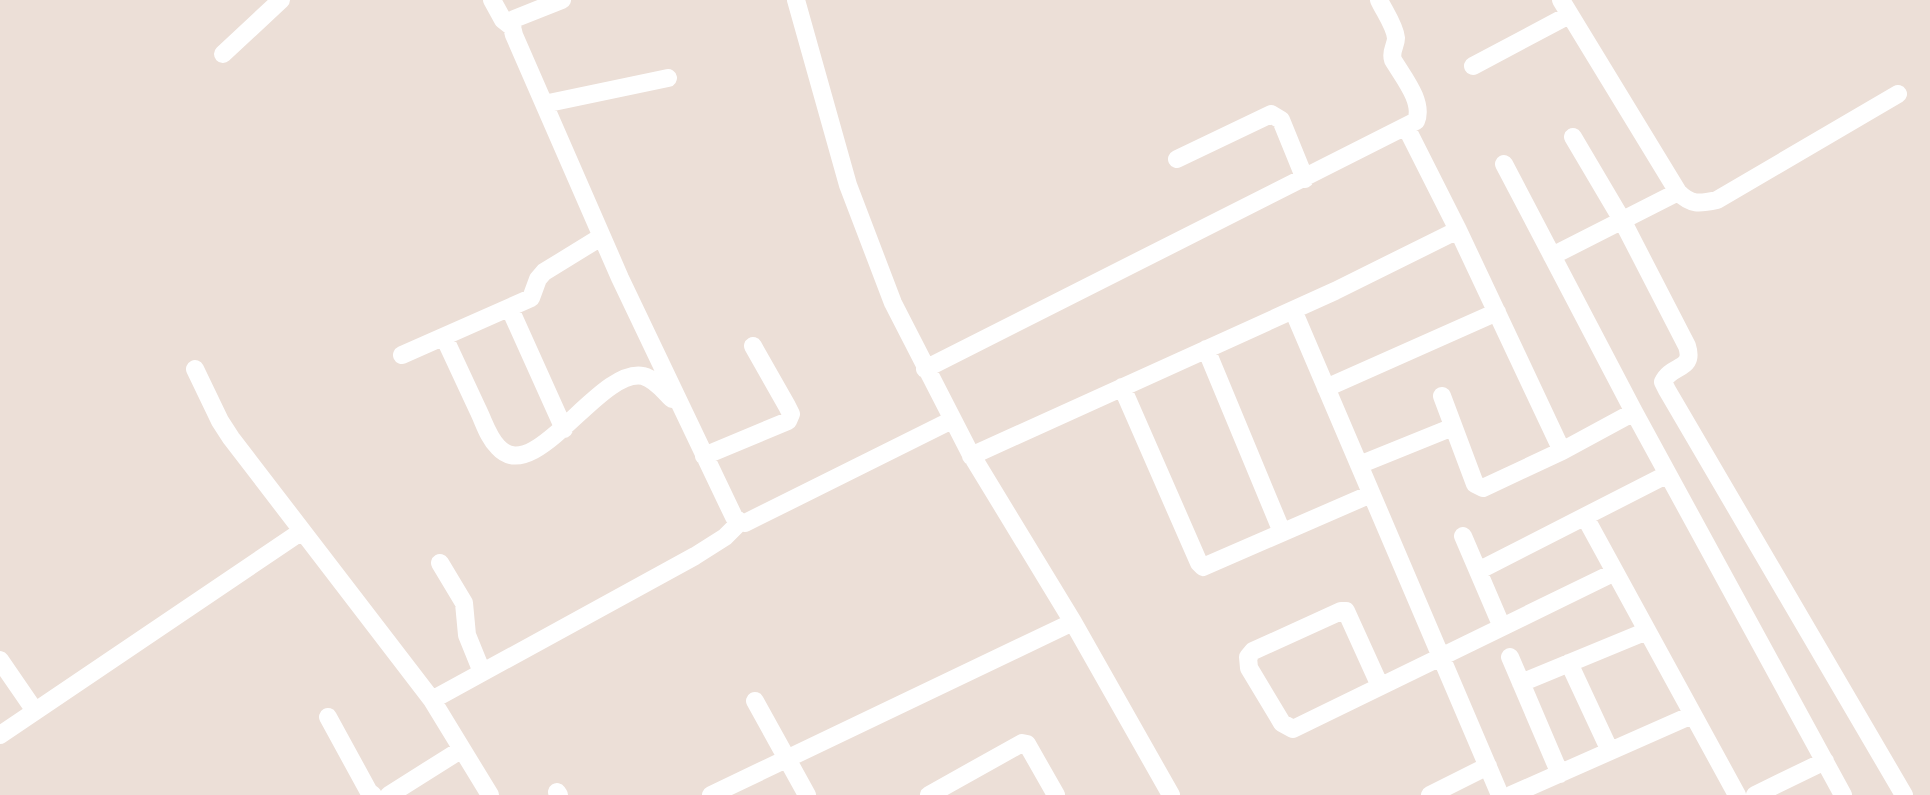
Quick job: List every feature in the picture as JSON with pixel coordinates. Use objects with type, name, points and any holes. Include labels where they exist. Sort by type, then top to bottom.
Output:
[{"type":"street","points":[[223,54],[281,0]]},
{"type":"street","points":[[492,0],[503,20],[512,27],[601,237],[704,456],[727,503],[740,522],[745,523],[952,420]]},
{"type":"street","points":[[512,27],[514,19],[522,14],[562,0]]},
{"type":"street","points":[[796,0],[848,185],[893,303],[971,456],[1073,622],[1171,795]]},
{"type":"street","points":[[925,369],[1306,179],[1416,121],[1418,104],[1393,60],[1391,54],[1396,41],[1395,34],[1379,0]]},
{"type":"street","points":[[1473,66],[1565,7],[1678,192],[1689,203],[1701,204],[1717,200],[1898,94]]},
{"type":"street","points":[[544,104],[668,78]]},
{"type":"street","points":[[1177,159],[1271,114],[1281,120],[1306,179]]},
{"type":"street","points":[[1406,127],[1458,230],[1562,451]]},
{"type":"street","points":[[1573,136],[1622,220],[1690,356],[1688,362],[1665,377],[1663,382],[1667,390],[1904,795]]},
{"type":"street","points":[[1504,164],[1634,412],[1843,795]]},
{"type":"street","points":[[1552,256],[1678,192]]},
{"type":"street","points":[[971,456],[1293,310],[1458,230]]},
{"type":"street","points":[[402,355],[531,298],[538,279],[544,272],[601,237]]},
{"type":"street","points":[[510,309],[564,429]]},
{"type":"street","points":[[1293,310],[1500,795]]},
{"type":"street","points":[[1326,388],[1497,312]]},
{"type":"street","points":[[444,337],[491,439],[507,456],[515,458],[526,454],[564,429],[603,391],[628,377],[642,376],[653,381],[681,406]]},
{"type":"street","points":[[704,456],[788,421],[791,414],[753,346]]},
{"type":"street","points":[[1206,349],[1282,533]]},
{"type":"street","points":[[195,369],[231,438],[432,699],[490,795]]},
{"type":"street","points":[[1122,387],[1203,567],[1371,494]]},
{"type":"street","points":[[1442,396],[1475,484],[1483,488],[1562,451],[1634,412]]},
{"type":"street","points":[[1359,465],[1453,427]]},
{"type":"street","points":[[1478,571],[1668,474]]},
{"type":"street","points":[[1585,517],[1737,795]]},
{"type":"street","points":[[432,699],[695,556],[725,537],[740,522]]},
{"type":"street","points":[[0,735],[302,531]]},
{"type":"street","points":[[1463,536],[1502,627]]},
{"type":"street","points":[[440,563],[464,603],[467,635],[482,672]]},
{"type":"street","points":[[1380,687],[1346,611],[1340,611],[1253,651],[1248,657],[1249,668],[1282,723],[1293,729],[1380,687],[1615,572]]},
{"type":"street","points":[[711,795],[1073,622]]},
{"type":"street","points":[[1521,683],[1647,631]]},
{"type":"street","points":[[1510,657],[1560,774]]},
{"type":"street","points":[[0,660],[35,711]]},
{"type":"street","points":[[1569,663],[1610,751]]},
{"type":"street","points":[[755,701],[807,795]]},
{"type":"street","points":[[1511,795],[1692,715]]},
{"type":"street","points":[[328,717],[373,795]]},
{"type":"street","points":[[929,795],[1022,743],[1027,744],[1056,795]]},
{"type":"street","points":[[389,795],[462,749]]},
{"type":"street","points":[[1755,795],[1825,761]]},
{"type":"street","points":[[1430,795],[1488,766]]}]
